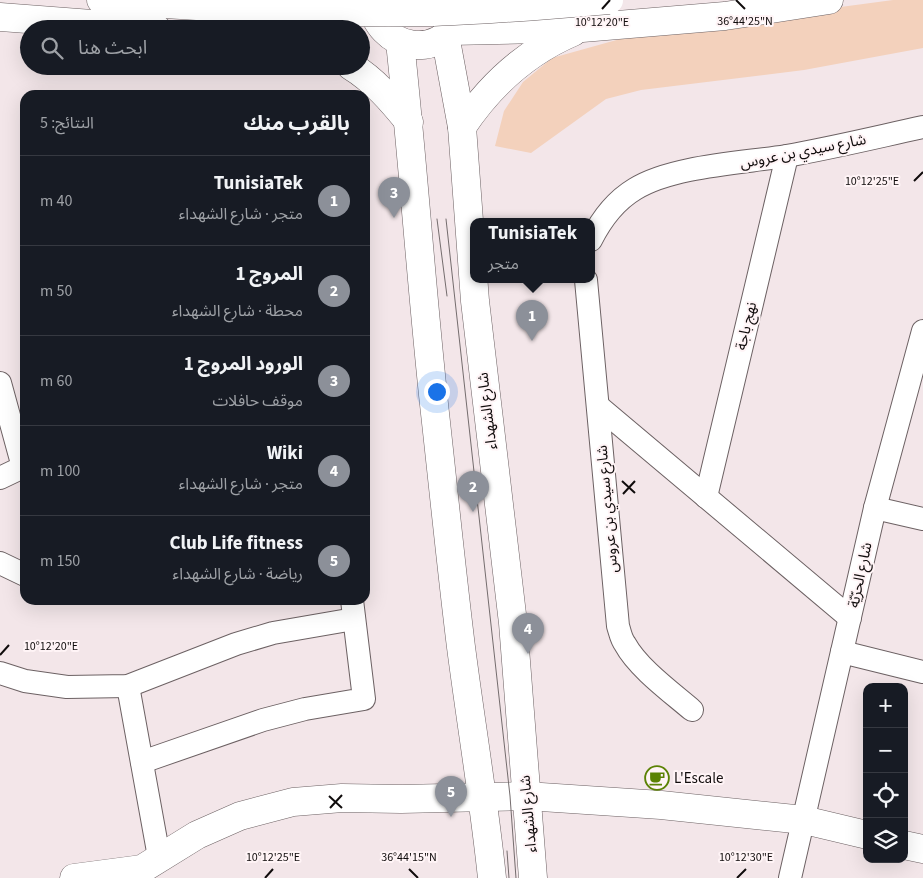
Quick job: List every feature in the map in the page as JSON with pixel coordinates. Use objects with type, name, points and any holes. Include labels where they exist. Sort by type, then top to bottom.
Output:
[{"type":"main road","points":[[101,0],[259,10],[347,12],[434,12],[521,8],[609,0]]},
{"type":"main road","points":[[371,0],[372,10],[384,32],[397,40],[412,45],[423,45],[435,41],[447,33],[457,21],[462,0]]},
{"type":"main road","points":[[447,33],[582,28],[726,16],[829,0]]},
{"type":"main road","points":[[0,17],[39,20]]},
{"type":"main road","points":[[462,127],[475,108],[505,75],[542,48],[582,28]]},
{"type":"main road","name":"شارع الشهداء","points":[[447,33],[462,127],[470,243]]},
{"type":"main road","points":[[370,39],[397,40]]},
{"type":"main road","points":[[397,40],[409,122],[424,310],[461,647],[483,797],[492,878]]},
{"type":"main road","points":[[363,75],[393,102],[409,122]]},
{"type":"main road","name":"شارع الشهداء","points":[[473,283],[512,623],[533,878]]},
{"type":"main road","points":[[74,878],[145,868],[196,835],[240,816],[293,802],[342,798],[402,799],[526,796],[661,805],[804,820],[863,834]]},
{"type":"main road","points":[[908,846],[923,849]]},
{"type":"street","name":"شارع سيدي بن عروس","points":[[595,232],[599,224],[616,204],[635,188],[657,179],[680,172],[787,156],[923,127]]},
{"type":"street","name":"نهج باجة","points":[[706,497],[787,156]]},
{"type":"street","name":"شارع سيدي بن عروس","points":[[586,283],[618,626],[624,644],[636,658],[652,676],[692,710]]},
{"type":"street","name":"شارع الحرّيّة","points":[[790,878],[875,508],[923,331]]},
{"type":"street","points":[[0,383],[20,454]]},
{"type":"street","points":[[598,406],[850,618]]},
{"type":"street","points":[[0,478],[20,470]]},
{"type":"street","points":[[875,508],[923,519]]},
{"type":"street","points":[[0,563],[20,573]]},
{"type":"street","points":[[0,673],[25,681],[67,687],[128,686],[236,644],[353,610],[364,699],[305,709],[263,720],[142,762]]},
{"type":"street","points":[[842,652],[923,672]]},
{"type":"street","points":[[128,686],[142,762],[145,868]]},
{"type":"shaded area","points":[[893,0],[923,0],[923,48],[804,70],[641,90],[606,99],[531,153],[495,146],[504,111],[523,82],[552,58],[638,34]]},
{"type":"tram line","points":[[437,219],[447,296]]},
{"type":"tram line","points":[[446,219],[510,796],[516,878]]},
{"type":"tram line","points":[[507,851],[509,878]]},
{"type":"place","name":"الورود المروج 1","points":[[394,218]]},
{"type":"place","name":"TunisiaTek","points":[[532,341]]},
{"type":"place","name":"المروج 1","points":[[473,512]]},
{"type":"place","name":"Wiki","points":[[528,654]]},
{"type":"place","name":"L'Escale","points":[[657,778]]},
{"type":"place","name":"Club Life fitness","points":[[451,817]]}]
